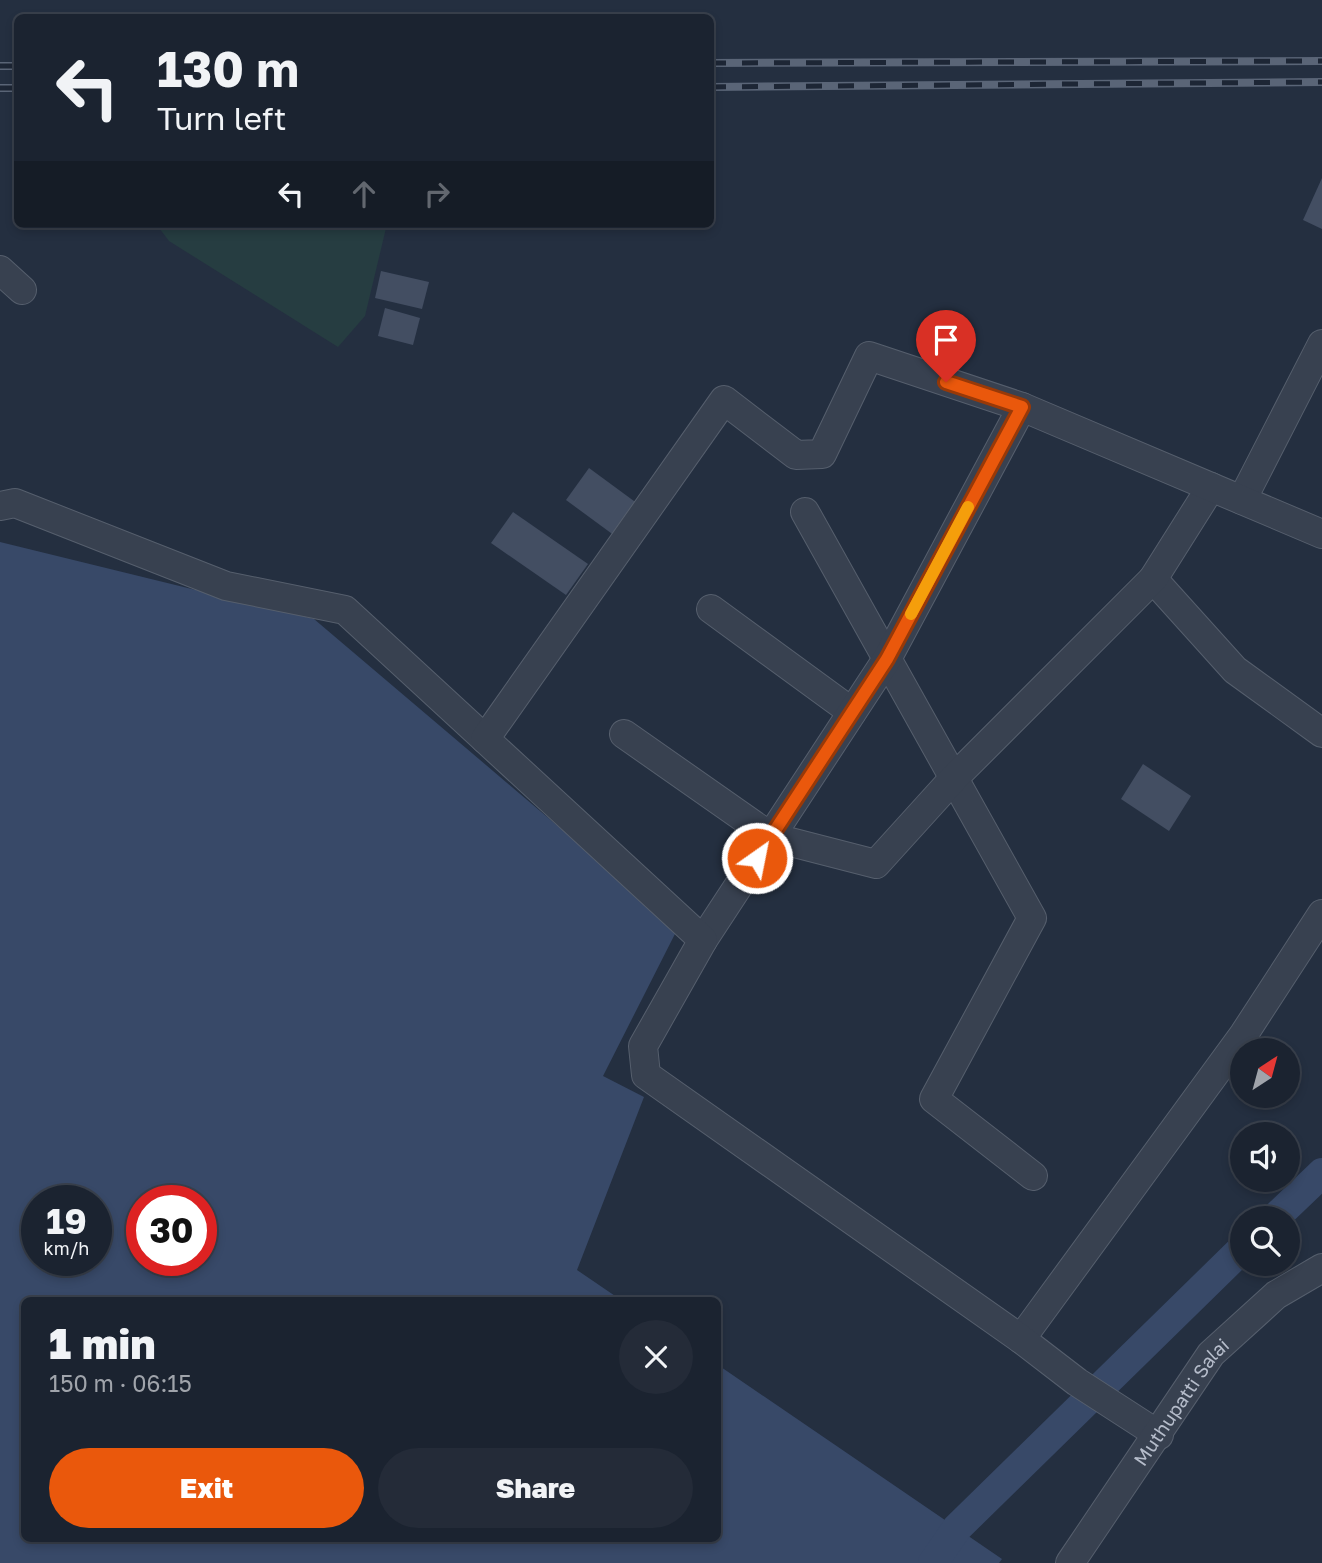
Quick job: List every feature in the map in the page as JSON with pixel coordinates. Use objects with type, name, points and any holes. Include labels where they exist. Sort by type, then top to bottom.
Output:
[{"type":"street","points":[[0,270],[22,290]]},
{"type":"street","points":[[1242,500],[1322,344]]},
{"type":"street","points":[[485,739],[724,400],[796,455],[822,454],[869,356],[1022,407],[1322,534]]},
{"type":"street","points":[[1022,407],[887,659],[704,940],[643,1046],[646,1075],[1077,1381],[1159,1435]]},
{"type":"street","points":[[624,734],[771,837],[876,864],[954,778],[1153,579],[1211,487]]},
{"type":"street","points":[[0,506],[15,503],[226,586],[345,610],[704,940]]},
{"type":"street","points":[[805,512],[1032,918],[934,1099],[1033,1176]]},
{"type":"street","points":[[1153,579],[1235,670],[1322,733]]},
{"type":"street","points":[[711,609],[852,712]]},
{"type":"street","points":[[1021,1339],[1244,1034],[1322,914]]},
{"type":"street","name":"Muthupatti Salai","points":[[1070,1563],[1159,1435],[1211,1354],[1276,1295],[1322,1268]]},
{"type":"green space","points":[[159,228],[386,228],[365,316],[338,347],[169,241]]},
{"type":"water","points":[[0,542],[314,619],[678,928],[603,1076],[644,1097],[577,1270],[617,1297],[21,1297],[21,1542],[721,1542],[721,1367],[1002,1559],[999,1563],[0,1563]]},
{"type":"building","points":[[1322,178],[1322,229],[1303,220]]},
{"type":"building","points":[[492,228],[523,228],[523,230]]},
{"type":"building","points":[[381,271],[429,282],[422,309],[375,298]]},
{"type":"building","points":[[385,308],[420,318],[413,345],[378,336]]},
{"type":"building","points":[[589,468],[638,504],[615,536],[566,500]]},
{"type":"building","points":[[513,512],[588,564],[566,595],[491,543]]},
{"type":"building","points":[[1143,764],[1191,796],[1169,831],[1121,799]]},
{"type":"waterway","points":[[1288,1206],[1322,1173]]},
{"type":"waterway","points":[[933,1563],[957,1528],[1230,1261]]},
{"type":"railway","points":[[714,63],[1322,61]]},
{"type":"railway","points":[[0,66],[14,66]]},
{"type":"railway","points":[[714,87],[1322,82]]},
{"type":"railway","points":[[0,88],[14,88]]},
{"type":"slow traffic","points":[[911,614],[968,507]]},
{"type":"route","points":[[757,858],[887,659],[1022,407],[946,382]]}]
